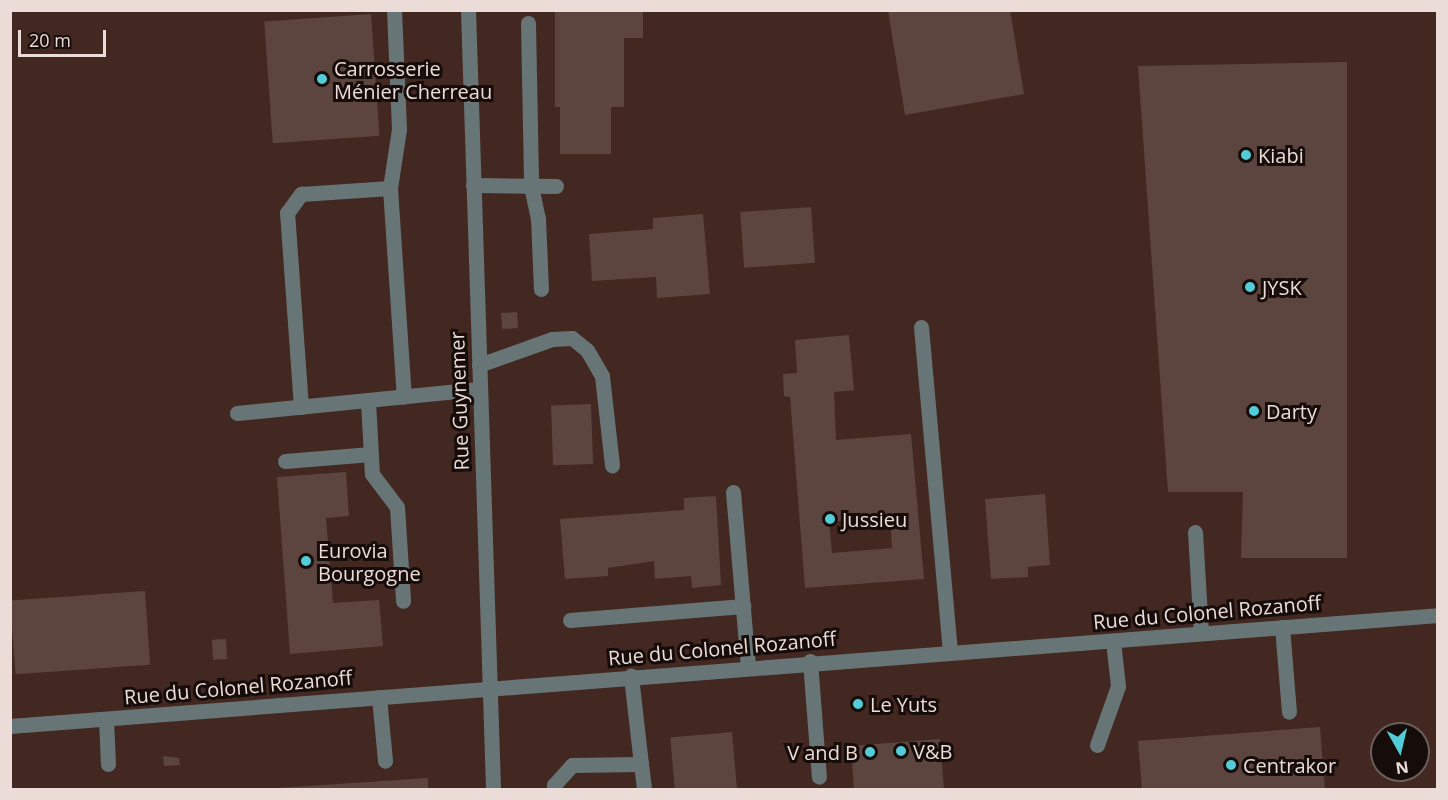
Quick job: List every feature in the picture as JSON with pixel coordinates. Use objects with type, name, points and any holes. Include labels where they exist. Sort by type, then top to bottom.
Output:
[{"type":"street","points":[[394,10],[399,129],[390,188],[404,397]]},
{"type":"street","name":"Rue Guynemer","points":[[468,10],[493,789]]},
{"type":"street","points":[[528,23],[531,186],[538,218],[541,289]]},
{"type":"street","points":[[473,185],[556,186]]},
{"type":"street","points":[[301,407],[287,213],[292,201],[301,194],[390,188]]},
{"type":"street","points":[[921,327],[950,652]]},
{"type":"street","points":[[478,365],[552,339],[572,338],[587,350],[602,376],[612,465]]},
{"type":"street","points":[[237,413],[479,390]]},
{"type":"street","points":[[368,401],[372,474],[397,507],[403,601]]},
{"type":"street","points":[[285,461],[371,454]]},
{"type":"street","points":[[733,492],[748,666]]},
{"type":"street","points":[[1195,532],[1201,633]]},
{"type":"street","points":[[570,620],[743,606]]},
{"type":"street","name":"Rue du Colonel Rozanoff","points":[[10,726],[489,689],[748,666],[1113,641],[1437,615]]},
{"type":"street","points":[[1282,627],[1289,712]]},
{"type":"street","points":[[1097,745],[1118,686],[1113,641]]},
{"type":"street","points":[[810,662],[819,777]]},
{"type":"street","points":[[631,676],[644,789]]},
{"type":"street","points":[[379,697],[385,761]]},
{"type":"street","points":[[106,719],[108,764]]},
{"type":"street","points":[[554,789],[554,785],[572,765],[641,764]]},
{"type":"shaded area","points":[[10,11],[1437,11],[1437,789],[11,789]]},
{"type":"building","points":[[555,10],[643,10],[643,38],[624,38],[624,107],[611,107],[611,154],[560,154],[560,107],[555,107]]},
{"type":"building","points":[[888,10],[1010,10],[1024,94],[905,115]]},
{"type":"building","name":"Carrosserie Ménier Cherreau","points":[[371,14],[380,136],[273,143],[264,21]]},
{"type":"building","points":[[1347,62],[1347,558],[1241,558],[1243,492],[1168,492],[1138,66]]},
{"type":"building","points":[[811,207],[815,263],[744,268],[740,212]]},
{"type":"building","points":[[703,214],[710,294],[657,298],[656,277],[592,281],[589,234],[653,229],[653,218]]},
{"type":"building","points":[[517,312],[518,328],[502,329],[501,313]]},
{"type":"building","name":"Jussieu","points":[[849,335],[854,390],[834,392],[836,440],[911,434],[924,579],[805,588],[790,397],[784,396],[783,374],[797,373],[795,340]],"holes":[[[890,517],[892,548],[832,553],[829,522]]]},
{"type":"building","points":[[591,404],[593,464],[553,465],[551,405]]},
{"type":"building","name":"Eurovia Bourgogne","points":[[346,472],[349,516],[326,518],[333,603],[379,600],[383,646],[290,654],[277,477]]},
{"type":"building","points":[[1045,494],[1050,565],[1028,567],[1028,577],[991,579],[985,499]]},
{"type":"building","points":[[716,496],[721,585],[692,588],[691,576],[655,579],[654,561],[608,568],[608,576],[565,579],[560,519],[684,510],[684,498]]},
{"type":"building","points":[[145,591],[150,665],[15,674],[10,600]]},
{"type":"building","points":[[226,639],[227,659],[213,660],[212,640]]},
{"type":"building","name":"Centrakor","points":[[1320,727],[1325,790],[1142,790],[1138,741]]},
{"type":"building","points":[[732,732],[737,790],[675,790],[670,737]]},
{"type":"building","points":[[940,739],[944,790],[854,790],[851,746]]},
{"type":"building","points":[[163,756],[179,758],[180,765],[164,766]]},
{"type":"building","points":[[428,778],[428,790],[277,790],[277,788]]},
{"type":"place","name":"Carrosserie Ménier Cherreau","points":[[322,79]]},
{"type":"place","name":"Kiabi","points":[[1246,155]]},
{"type":"place","name":"JYSK","points":[[1250,287]]},
{"type":"place","name":"Darty","points":[[1254,411]]},
{"type":"place","name":"Jussieu","points":[[830,519]]},
{"type":"place","name":"Eurovia Bourgogne","points":[[306,561]]},
{"type":"place","name":"Le Yuts","points":[[858,704]]},
{"type":"place","name":"V&B","points":[[901,751]]},
{"type":"place","name":"V and B","points":[[870,752]]},
{"type":"place","name":"Centrakor","points":[[1231,765]]}]
